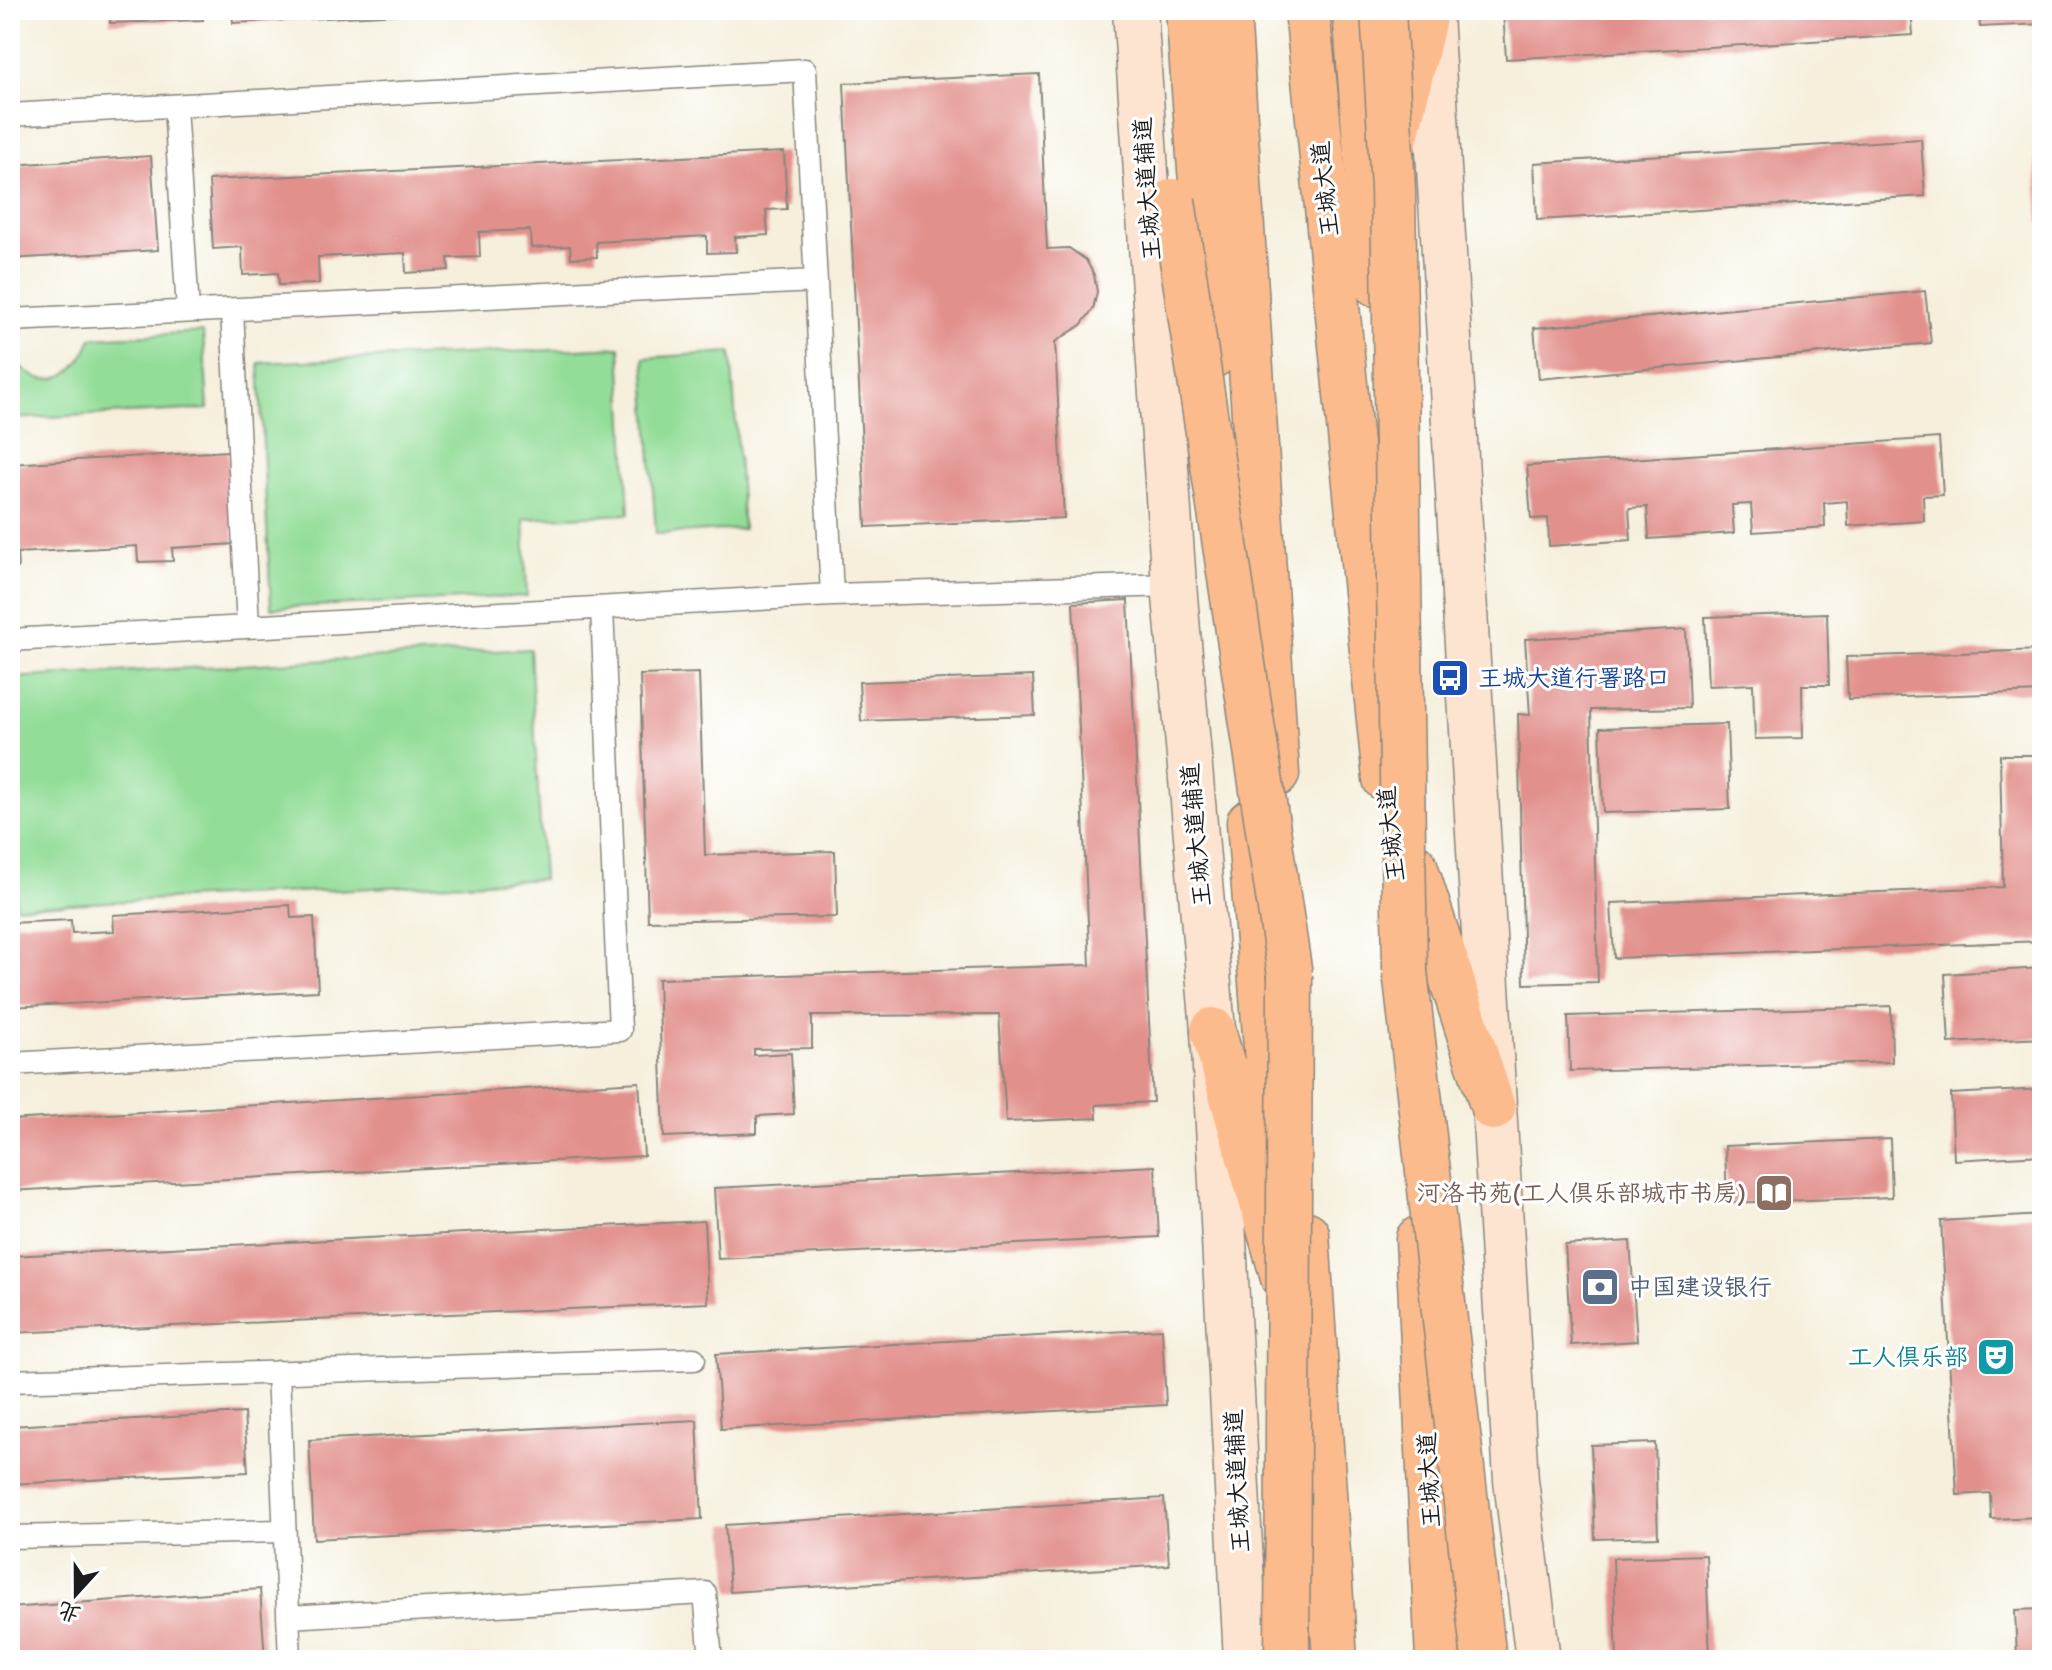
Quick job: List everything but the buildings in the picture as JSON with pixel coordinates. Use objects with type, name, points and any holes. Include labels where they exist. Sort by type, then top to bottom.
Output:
[{"type":"main road","name":"王城大道辅道","points":[[1135,10],[1174,585],[1213,1030],[1246,1660]]},
{"type":"main road","points":[[1159,10],[1173,201],[1290,975],[1287,1660]]},
{"type":"main road","points":[[1188,10],[1283,1279],[1303,1660]]},
{"type":"main road","points":[[1228,10],[1335,1660]]},
{"type":"main road","name":"王城大道","points":[[1307,10],[1405,971],[1438,1660]]},
{"type":"main road","name":"王城大道","points":[[1355,10],[1415,866],[1464,1660]]},
{"type":"main road","points":[[1383,10],[1393,189],[1405,971],[1486,1660]]},
{"type":"main road","points":[[1373,237],[1428,10]]},
{"type":"main road","points":[[1428,10],[1516,1480],[1538,1660]]},
{"type":"main road","points":[[1415,866],[1493,1108]]},
{"type":"main road","points":[[1213,1030],[1283,1279]]},
{"type":"main road","points":[[1486,1660],[1516,1480]]},
{"type":"main road","points":[[1269,1660],[1296,1496]]},
{"type":"lane","points":[[10,115],[805,70],[832,595]]},
{"type":"lane","points":[[175,106],[188,311]]},
{"type":"lane","points":[[10,320],[816,281]]},
{"type":"lane","points":[[232,310],[248,627]]},
{"type":"lane","points":[[10,640],[832,595],[1174,585]]},
{"type":"lane","points":[[10,1064],[620,1030],[602,608]]},
{"type":"lane","points":[[10,1381],[694,1359]]},
{"type":"lane","points":[[278,1372],[290,1660]]},
{"type":"lane","points":[[10,1537],[284,1531]]},
{"type":"lane","points":[[288,1617],[705,1593],[711,1660]]},
{"type":"green space","points":[[203,332],[208,409],[10,419],[10,354],[33,375],[45,379],[56,378],[76,365],[92,338]]},
{"type":"green space","points":[[620,347],[629,514],[524,519],[527,596],[271,608],[259,363]]},
{"type":"green space","points":[[731,352],[743,529],[656,534],[644,358]]},
{"type":"green space","points":[[530,649],[543,879],[16,907],[10,797],[10,678]]},
{"type":"place","name":"王城大道行署路口","points":[[1450,678]]},
{"type":"place","name":"河洛书苑(工人俱乐部城市书房)","points":[[1774,1193]]},
{"type":"place","name":"中国建设银行","points":[[1600,1287]]},
{"type":"place","name":"工人俱乐部","points":[[1996,1357]]}]
